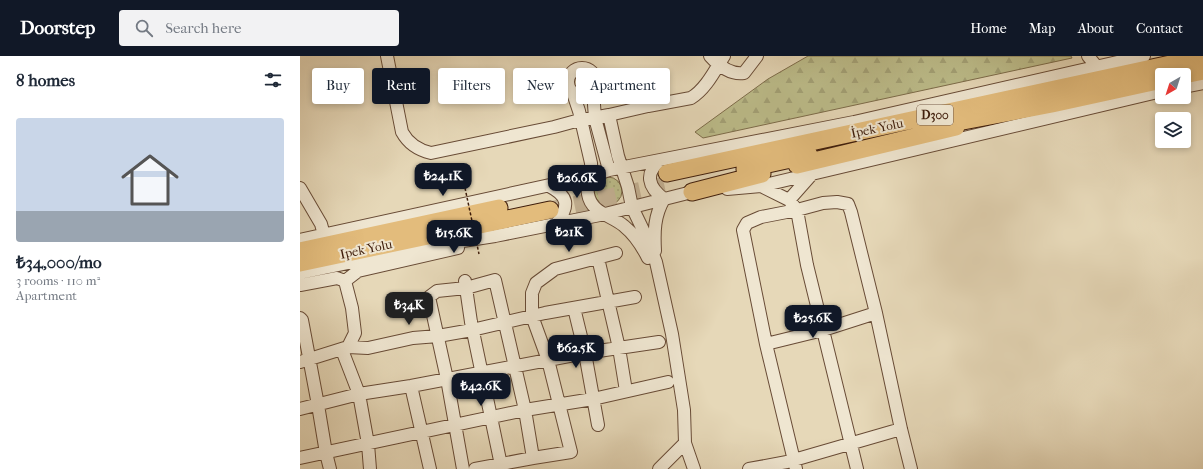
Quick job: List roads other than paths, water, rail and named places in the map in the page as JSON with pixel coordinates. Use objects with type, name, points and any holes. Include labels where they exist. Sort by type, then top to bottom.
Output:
[{"type":"highway","name":"İpek Yolu","points":[[666,179],[1203,57]]},
{"type":"highway","points":[[1191,74],[1203,71]]},
{"type":"highway","name":"İpek Yolu","points":[[666,179],[1052,104],[1155,82]]},
{"type":"highway","points":[[692,192],[738,179],[1052,104]]},
{"type":"highway","name":"Ipek Yolu","points":[[300,251],[551,204]]},
{"type":"highway","name":"Ipek Yolu","points":[[300,263],[551,204]]},
{"type":"street","points":[[387,56],[402,132],[409,141],[425,152],[431,153],[691,98],[705,86],[721,61]]},
{"type":"street","points":[[710,56],[721,61],[736,74],[744,72],[757,56]]},
{"type":"street","points":[[1088,56],[1097,67]]},
{"type":"street","points":[[300,240],[324,235],[551,204],[605,214],[632,207],[666,179],[854,122],[1144,56]]},
{"type":"street","points":[[586,68],[576,68],[569,75],[568,85],[577,102],[592,163],[588,187],[590,203],[598,212],[617,221],[631,233],[648,257],[659,278]]},
{"type":"street","points":[[1191,86],[1203,83]]},
{"type":"street","points":[[345,281],[358,271],[448,251],[495,236],[551,204],[591,176],[609,170],[622,168],[666,179],[692,192],[761,186],[1155,93]]},
{"type":"street","points":[[594,104],[595,118],[609,170]]},
{"type":"street","points":[[609,115],[632,207],[656,262]]},
{"type":"street","points":[[789,200],[812,174]]},
{"type":"street","points":[[666,179],[655,224],[656,262],[672,334],[684,410],[685,443],[694,469]]},
{"type":"street","points":[[761,186],[789,200],[797,210],[807,265],[857,469]]},
{"type":"street","points":[[300,188],[321,224],[324,235]]},
{"type":"street","points":[[795,465],[766,344],[743,230],[747,223],[761,217],[824,203],[837,202],[848,204],[876,313],[911,469]]},
{"type":"street","points":[[300,273],[430,246],[495,236]]},
{"type":"street","points":[[475,469],[571,452],[548,360],[532,316],[532,293],[536,283],[555,269],[616,253]]},
{"type":"street","points":[[598,258],[619,348],[626,391]]},
{"type":"street","points":[[300,285],[337,278],[345,281]]},
{"type":"street","points":[[463,469],[456,424],[429,297],[437,291],[465,284],[495,280],[504,324],[516,366],[533,458]]},
{"type":"street","points":[[345,281],[352,308],[355,333],[345,349],[359,394],[368,444],[370,469]]},
{"type":"street","points":[[465,284],[472,330],[500,465]]},
{"type":"street","points":[[305,361],[345,349],[368,348],[413,338],[438,336],[472,330],[504,324],[532,316],[635,297]]},
{"type":"street","points":[[574,308],[585,353],[598,425]]},
{"type":"street","points":[[766,344],[823,330],[876,313]]},
{"type":"street","points":[[300,318],[302,320],[305,361],[318,405],[330,469]]},
{"type":"street","points":[[300,409],[359,394],[411,386],[585,353],[659,342]]},
{"type":"street","points":[[300,458],[422,431],[525,410],[593,399],[668,382]]},
{"type":"street","points":[[411,386],[430,469]]},
{"type":"street","points":[[750,469],[795,465],[851,444],[901,429]]},
{"type":"street","points":[[647,469],[661,466],[685,443]]},
{"type":"tunnel","points":[[550,210],[670,184]]}]
